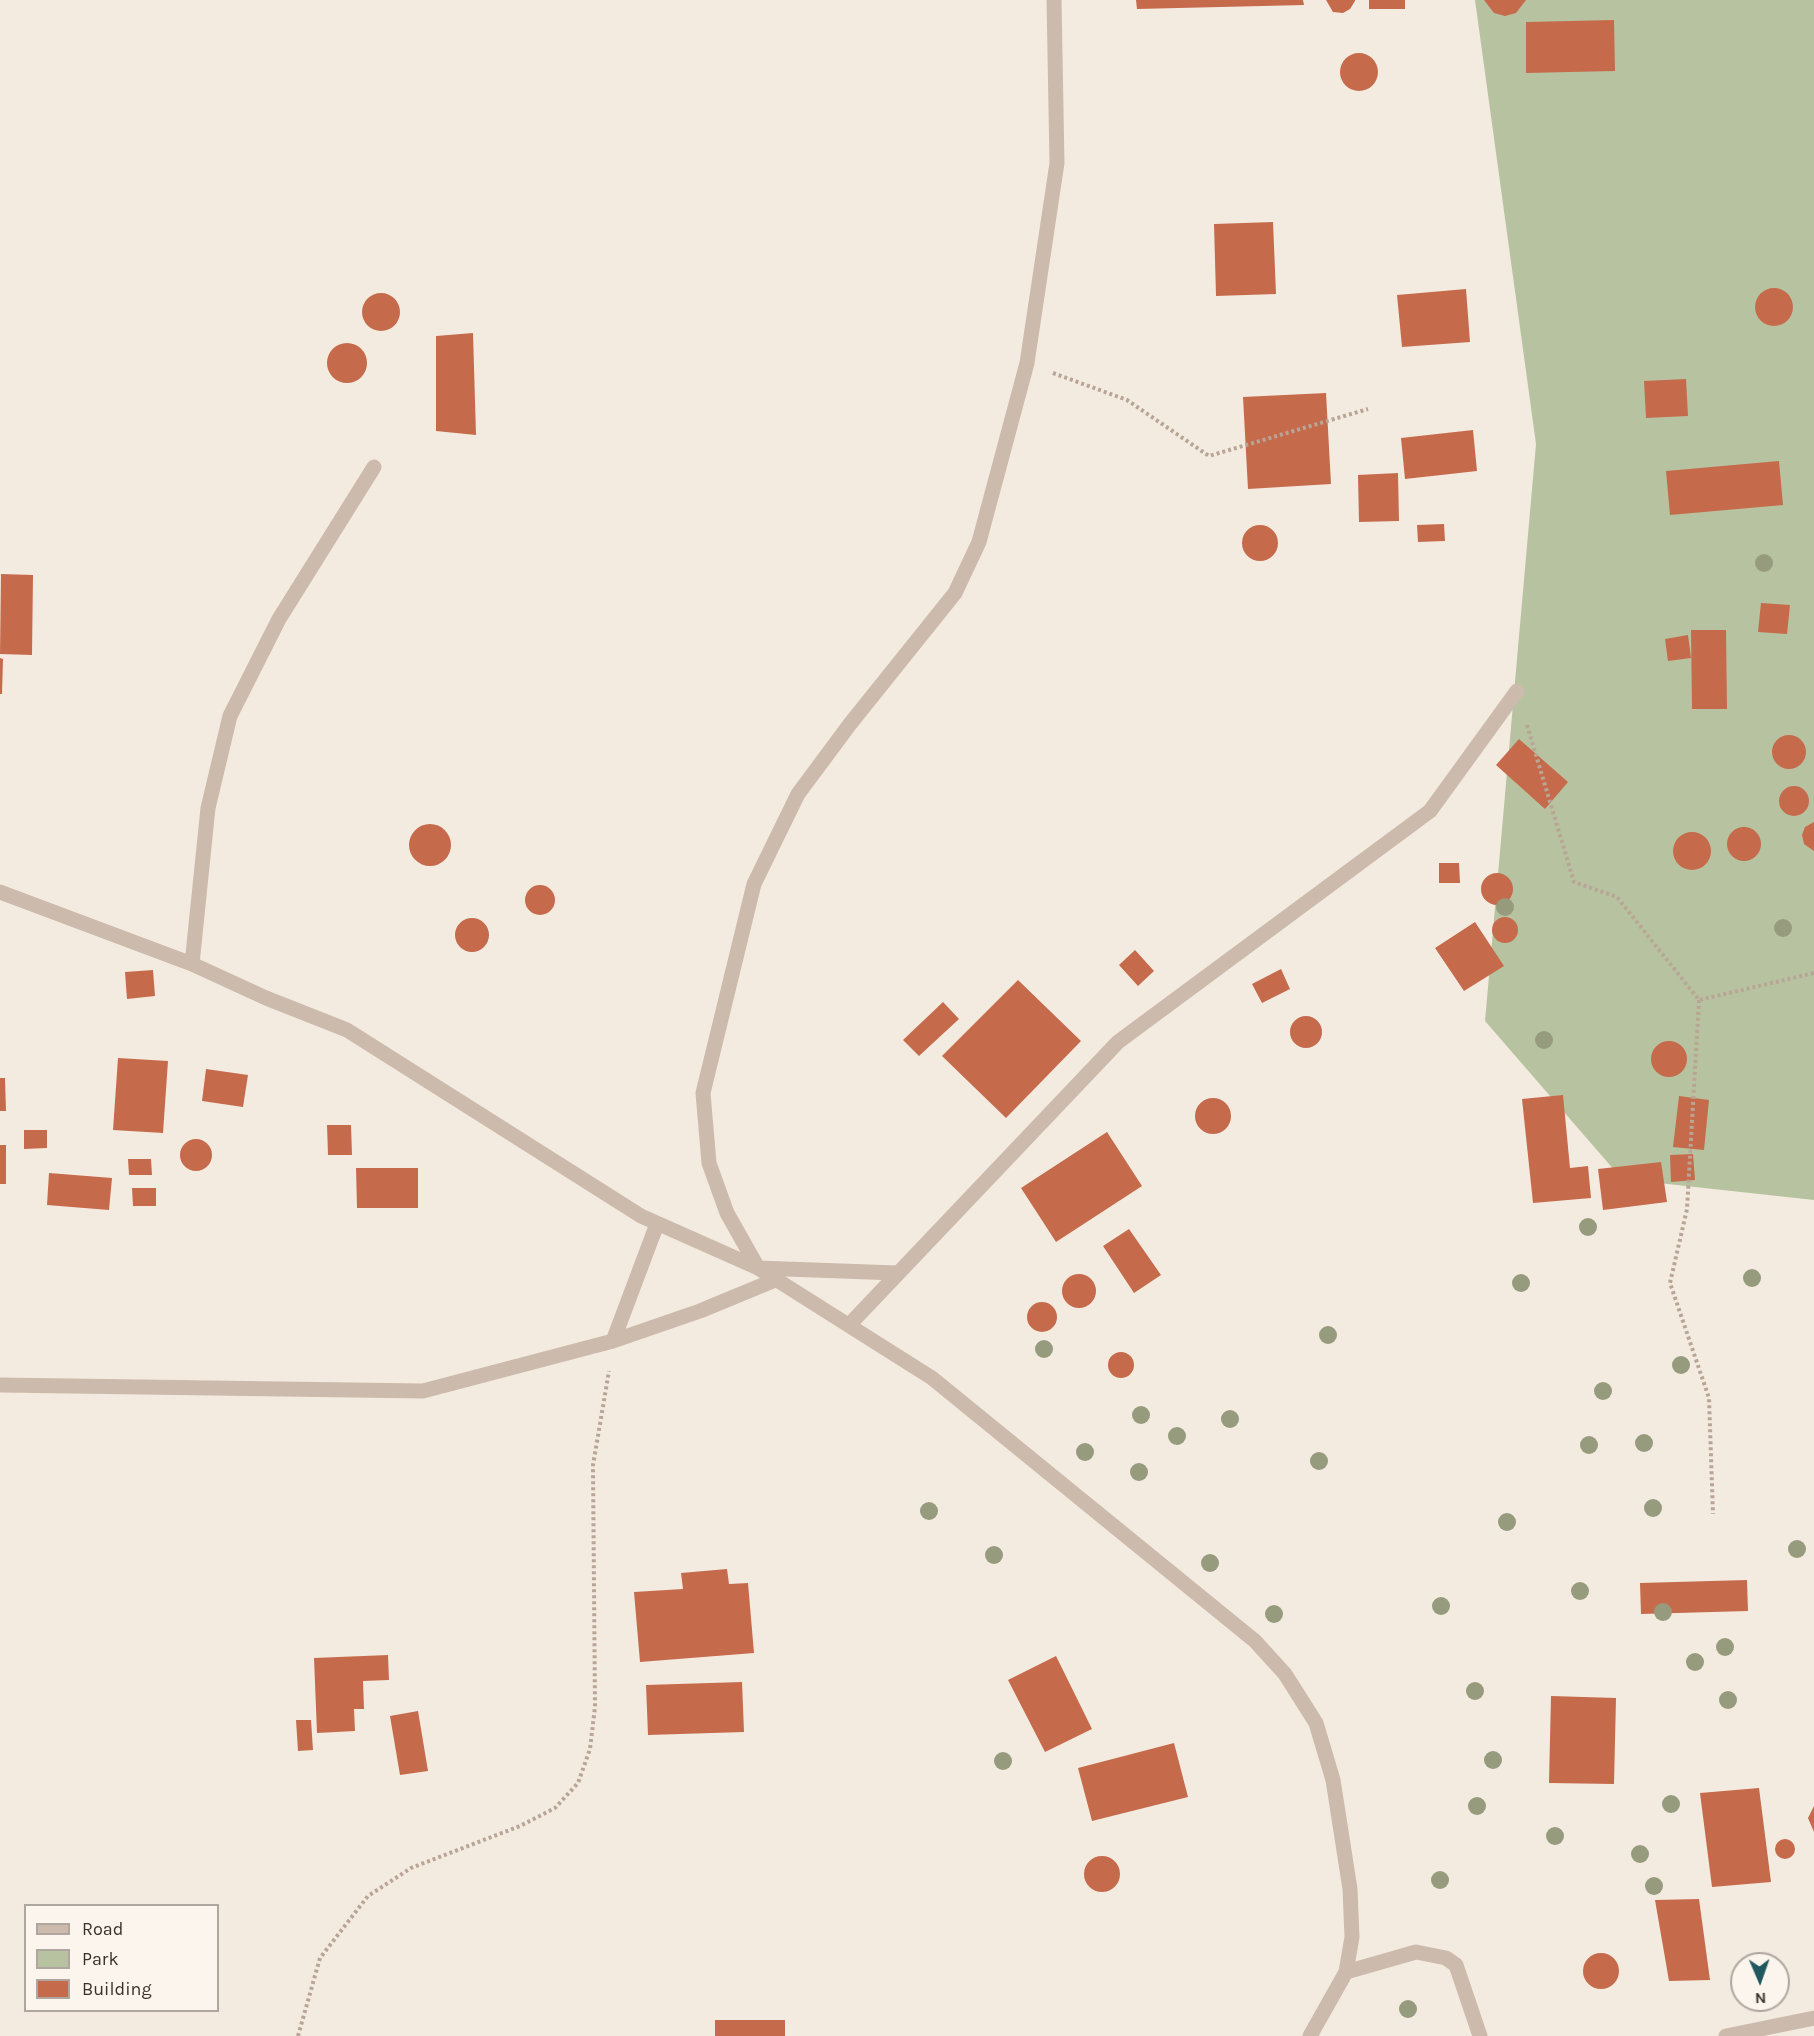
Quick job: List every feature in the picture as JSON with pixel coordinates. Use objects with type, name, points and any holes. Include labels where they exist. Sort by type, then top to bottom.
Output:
[{"type":"street","points":[[758,1268],[727,1213],[709,1163],[703,1093],[754,884],[798,794],[850,724],[955,592],[979,542],[1027,363],[1057,163],[1054,0]]},
{"type":"street","points":[[192,964],[208,808],[230,716],[279,619],[374,467]]},
{"type":"street","points":[[850,1324],[1118,1042],[1430,812],[1517,691]]},
{"type":"street","points":[[0,892],[192,964],[266,998],[346,1030],[641,1216],[758,1268],[850,1324],[932,1378],[1255,1641],[1285,1674],[1316,1723],[1332,1780],[1350,1889],[1353,1937],[1347,1972],[1310,2036]]},
{"type":"street","points":[[613,1341],[657,1224]]},
{"type":"street","points":[[758,1268],[897,1273]]},
{"type":"street","points":[[0,1385],[423,1391],[613,1341],[700,1311],[776,1280]]},
{"type":"street","points":[[1347,1972],[1416,1952],[1446,1958],[1456,1965],[1480,2036]]},
{"type":"street","points":[[1726,2036],[1814,2018]]},
{"type":"path","points":[[1027,363],[1127,400],[1209,456],[1368,409]]},
{"type":"path","points":[[1517,691],[1574,882],[1617,897],[1699,999],[1687,1209],[1670,1283],[1709,1398],[1713,1514]]},
{"type":"path","points":[[1699,999],[1814,973]]},
{"type":"path","points":[[298,2036],[320,1958],[368,1896],[411,1868],[520,1826],[555,1808],[578,1783],[590,1749],[595,1707],[593,1465],[613,1341]]},
{"type":"green space","points":[[1475,0],[1814,0],[1814,1200],[1622,1179],[1485,1021],[1536,444]]},
{"type":"building","points":[[1136,0],[1303,0],[1304,5],[1137,9]]},
{"type":"building","points":[[1326,0],[1355,1],[1350,9],[1343,13],[1333,12]]},
{"type":"building","points":[[1369,0],[1405,0],[1405,9],[1369,9]]},
{"type":"building","points":[[1484,0],[1526,0],[1516,13],[1505,16],[1494,13]]},
{"type":"building","points":[[1614,20],[1615,71],[1526,73],[1526,22]]},
{"type":"building","points":[[1359,53],[1372,59],[1378,72],[1372,85],[1359,91],[1346,85],[1340,72],[1346,59]]},
{"type":"building","points":[[1273,222],[1276,294],[1216,296],[1214,224]]},
{"type":"building","points":[[1774,288],[1788,293],[1793,307],[1788,321],[1774,326],[1760,321],[1755,307],[1760,293]]},
{"type":"building","points":[[1466,289],[1470,342],[1402,347],[1397,295]]},
{"type":"building","points":[[381,293],[395,298],[400,312],[395,326],[381,331],[367,326],[362,312],[367,298]]},
{"type":"building","points":[[473,333],[476,435],[436,431],[436,336]]},
{"type":"building","points":[[347,343],[355,344],[361,349],[366,355],[366,371],[361,377],[355,382],[347,383],[339,382],[333,377],[328,371],[327,363],[328,355],[333,349],[339,344]]},
{"type":"building","points":[[1686,379],[1688,416],[1646,418],[1644,381]]},
{"type":"building","points":[[1326,393],[1331,484],[1248,489],[1243,397]]},
{"type":"building","points":[[1473,430],[1477,471],[1405,479],[1401,438]]},
{"type":"building","points":[[1779,461],[1783,505],[1670,515],[1666,471]]},
{"type":"building","points":[[1398,473],[1399,521],[1359,522],[1358,475]]},
{"type":"building","points":[[1444,524],[1445,541],[1418,542],[1417,525]]},
{"type":"building","points":[[1260,525],[1273,530],[1278,543],[1273,556],[1260,561],[1247,556],[1242,543],[1247,530]]},
{"type":"building","points":[[1,574],[33,575],[32,655],[0,654]]},
{"type":"building","points":[[1761,603],[1790,605],[1787,634],[1758,632]]},
{"type":"building","points":[[1691,630],[1726,630],[1727,709],[1692,709]]},
{"type":"building","points":[[1688,635],[1691,658],[1668,661],[1665,639]]},
{"type":"building","points":[[0,658],[3,659],[2,694],[0,694]]},
{"type":"building","points":[[1789,735],[1801,740],[1806,752],[1801,764],[1789,769],[1777,764],[1772,752],[1777,740]]},
{"type":"building","points":[[1519,739],[1568,782],[1545,809],[1496,765]]},
{"type":"building","points":[[1794,786],[1800,787],[1808,795],[1808,807],[1800,815],[1794,816],[1788,815],[1780,807],[1779,801],[1780,795],[1788,787]]},
{"type":"building","points":[[1814,822],[1814,851],[1804,844],[1802,835],[1805,827]]},
{"type":"building","points":[[430,824],[444,831],[451,845],[444,859],[430,866],[416,859],[409,845],[416,831]]},
{"type":"building","points":[[1744,827],[1756,832],[1761,844],[1756,856],[1744,861],[1732,856],[1727,844],[1732,832]]},
{"type":"building","points":[[1692,832],[1705,838],[1711,851],[1705,864],[1692,870],[1679,864],[1673,851],[1679,838]]},
{"type":"building","points":[[1439,863],[1459,863],[1460,883],[1439,883]]},
{"type":"building","points":[[1497,873],[1508,878],[1513,889],[1508,900],[1497,905],[1486,900],[1481,889],[1486,878]]},
{"type":"building","points":[[540,885],[551,889],[555,900],[551,911],[540,915],[529,911],[525,900],[529,889]]},
{"type":"building","points":[[1505,917],[1514,921],[1518,930],[1514,939],[1505,943],[1496,939],[1492,930],[1496,921]]},
{"type":"building","points":[[472,918],[484,923],[489,935],[484,947],[472,952],[460,947],[455,935],[460,923]]},
{"type":"building","points":[[1475,922],[1504,966],[1464,991],[1435,948]]},
{"type":"building","points":[[1135,950],[1154,971],[1138,986],[1119,965]]},
{"type":"building","points":[[1281,969],[1290,989],[1262,1003],[1252,984]]},
{"type":"building","points":[[153,970],[155,996],[127,999],[125,972]]},
{"type":"building","points":[[1018,980],[1081,1041],[1006,1118],[942,1056]]},
{"type":"building","points":[[943,1002],[959,1019],[919,1056],[903,1040]]},
{"type":"building","points":[[1306,1016],[1318,1020],[1322,1032],[1318,1044],[1306,1048],[1294,1044],[1290,1032],[1294,1020]]},
{"type":"building","points":[[1669,1041],[1682,1046],[1687,1059],[1682,1072],[1669,1077],[1656,1072],[1651,1059],[1656,1046]]},
{"type":"building","points":[[118,1058],[168,1061],[163,1133],[113,1130]]},
{"type":"building","points":[[206,1069],[248,1075],[243,1107],[202,1101]]},
{"type":"building","points":[[0,1078],[5,1078],[6,1111],[0,1111]]},
{"type":"building","points":[[1563,1095],[1570,1168],[1588,1166],[1591,1198],[1533,1203],[1522,1099]]},
{"type":"building","points":[[1679,1096],[1709,1100],[1704,1150],[1673,1147]]},
{"type":"building","points":[[1213,1098],[1226,1103],[1231,1116],[1226,1129],[1213,1134],[1200,1129],[1195,1116],[1200,1103]]},
{"type":"building","points":[[327,1125],[351,1125],[352,1155],[328,1155]]},
{"type":"building","points":[[24,1130],[47,1130],[47,1148],[24,1149]]},
{"type":"building","points":[[1107,1132],[1142,1186],[1056,1242],[1021,1188]]},
{"type":"building","points":[[196,1139],[207,1144],[212,1155],[207,1166],[196,1171],[185,1166],[180,1155],[185,1144]]},
{"type":"building","points":[[0,1145],[6,1145],[6,1184],[0,1184]]},
{"type":"building","points":[[1693,1154],[1695,1180],[1671,1182],[1670,1155]]},
{"type":"building","points":[[128,1159],[151,1159],[152,1175],[129,1175]]},
{"type":"building","points":[[1661,1162],[1667,1202],[1603,1210],[1598,1169]]},
{"type":"building","points":[[356,1168],[418,1168],[418,1208],[357,1208]]},
{"type":"building","points":[[49,1173],[112,1178],[109,1210],[47,1205]]},
{"type":"building","points":[[132,1188],[156,1188],[156,1206],[133,1206]]},
{"type":"building","points":[[1129,1229],[1161,1275],[1134,1293],[1103,1246]]},
{"type":"building","points":[[1079,1274],[1091,1279],[1096,1291],[1091,1303],[1079,1308],[1067,1303],[1062,1291],[1067,1279]]},
{"type":"building","points":[[1042,1302],[1053,1306],[1057,1317],[1053,1328],[1042,1332],[1031,1328],[1027,1317],[1031,1306]]},
{"type":"building","points":[[1121,1352],[1130,1356],[1134,1365],[1130,1374],[1121,1378],[1112,1374],[1108,1365],[1112,1356]]},
{"type":"building","points":[[727,1569],[729,1584],[748,1583],[754,1653],[640,1662],[634,1592],[683,1589],[681,1573]]},
{"type":"building","points":[[1747,1580],[1748,1611],[1641,1614],[1640,1583]]},
{"type":"building","points":[[388,1655],[389,1680],[363,1681],[364,1709],[354,1709],[355,1731],[317,1733],[314,1658]]},
{"type":"building","points":[[1056,1656],[1092,1729],[1045,1752],[1008,1680]]},
{"type":"building","points":[[742,1682],[744,1732],[648,1735],[646,1685]]},
{"type":"building","points":[[1551,1696],[1616,1698],[1614,1784],[1549,1783]]},
{"type":"building","points":[[418,1711],[428,1771],[400,1775],[390,1716]]},
{"type":"building","points":[[296,1720],[311,1720],[313,1750],[298,1751]]},
{"type":"building","points":[[1174,1743],[1188,1797],[1092,1821],[1078,1768]]},
{"type":"building","points":[[1759,1788],[1771,1882],[1712,1887],[1700,1793]]},
{"type":"building","points":[[1814,1806],[1814,1832],[1808,1818]]},
{"type":"building","points":[[1785,1839],[1792,1842],[1795,1849],[1792,1856],[1785,1859],[1778,1856],[1775,1849],[1778,1842]]},
{"type":"building","points":[[1102,1856],[1115,1861],[1120,1874],[1115,1887],[1102,1892],[1089,1887],[1084,1874],[1089,1861]]},
{"type":"building","points":[[1699,1899],[1710,1980],[1669,1981],[1655,1900]]},
{"type":"building","points":[[1601,1953],[1614,1958],[1619,1971],[1614,1984],[1601,1989],[1588,1984],[1583,1971],[1588,1958]]},
{"type":"building","points":[[715,2020],[785,2020],[785,2036],[715,2036]]}]
